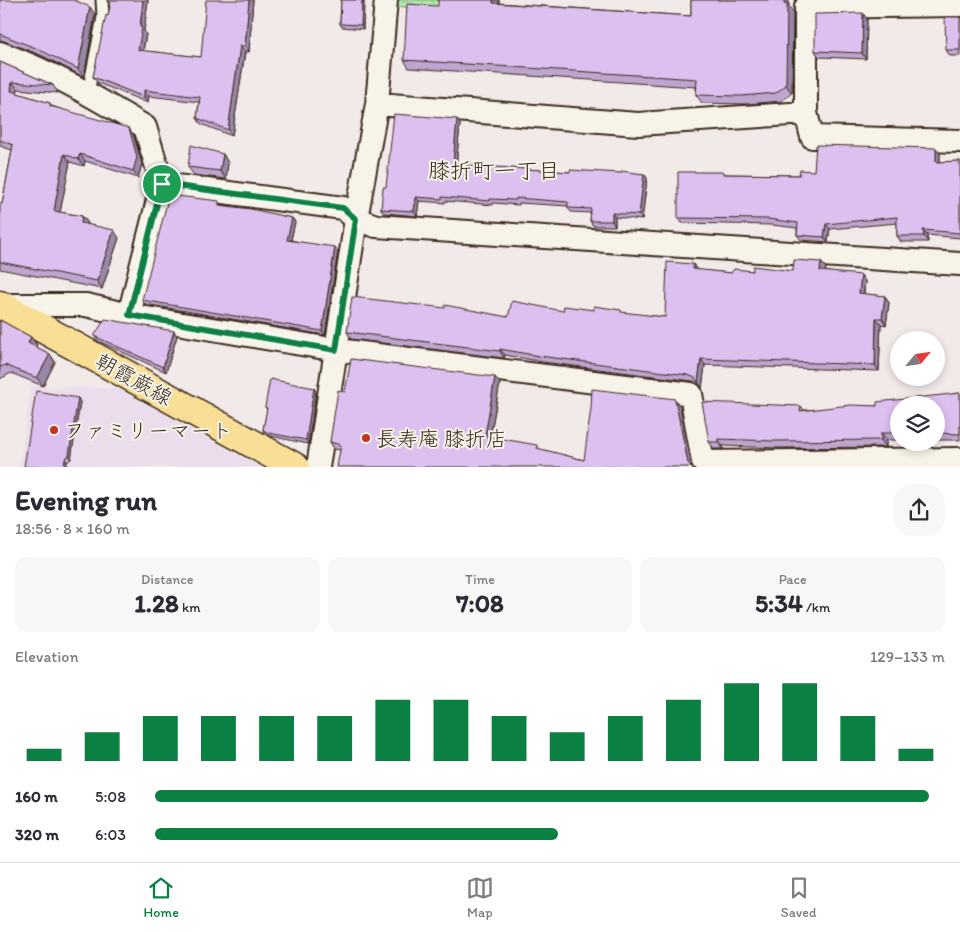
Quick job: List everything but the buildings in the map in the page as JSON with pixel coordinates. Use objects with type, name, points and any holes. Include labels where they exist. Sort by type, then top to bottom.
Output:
[{"type":"main road","name":"朝霞蕨線","points":[[0,305],[295,467]]},
{"type":"street","points":[[318,467],[356,219],[377,104],[386,0]]},
{"type":"street","points":[[960,5],[806,7],[806,113],[812,137],[960,141]]},
{"type":"street","points":[[0,53],[25,62],[88,93],[145,126],[162,184],[129,315]]},
{"type":"street","points":[[377,104],[638,124],[806,113]]},
{"type":"street","points":[[162,184],[343,208],[356,219],[376,226],[960,264]]},
{"type":"street","points":[[0,305],[86,305],[129,315],[336,350],[691,394],[703,462],[960,460]]},
{"type":"lane","points":[[88,93],[103,17],[102,0]]},
{"type":"shaded area","points":[[31,387],[117,388],[260,467],[20,467]]},
{"type":"green space","points":[[386,0],[443,0],[443,9],[385,6]]},
{"type":"place","name":"ファミリーマート","points":[[54,430]]},
{"type":"place","name":"長寿庵 膝折店","points":[[366,438]]},
{"type":"district","name":"膝折町一丁目","points":[[494,170]]},
{"type":"route","points":[[162,184],[343,208],[356,219],[336,350],[129,315],[162,184]]}]
